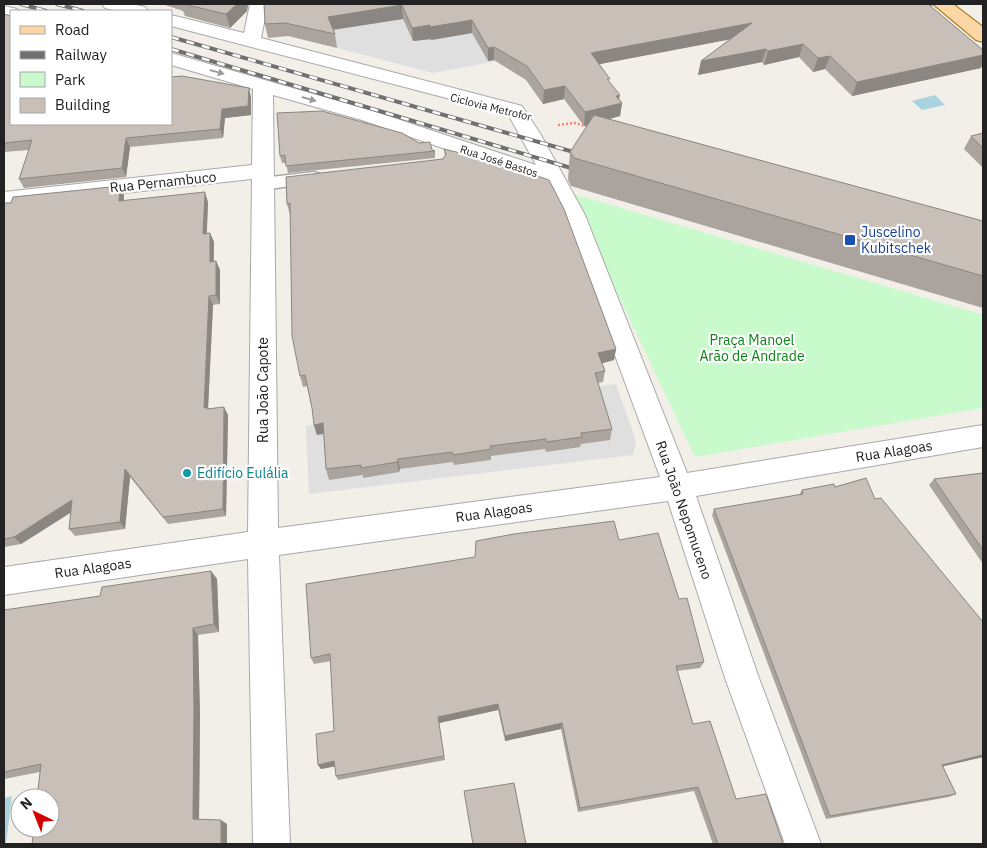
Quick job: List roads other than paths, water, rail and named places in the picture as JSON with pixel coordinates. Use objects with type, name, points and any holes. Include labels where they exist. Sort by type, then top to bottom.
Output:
[{"type":"main road","points":[[942,4],[983,36]]},
{"type":"street","points":[[111,4],[135,10]]},
{"type":"street","points":[[251,42],[258,4]]},
{"type":"street","name":"Rua José Bastos","points":[[172,20],[515,110],[528,127],[555,179]]},
{"type":"street","name":"Rua José Bastos","points":[[172,59],[369,116],[555,179]]},
{"type":"street","name":"Rua João Capote","points":[[263,86],[263,543],[272,844]]},
{"type":"street","name":"Rua Pernambuco","points":[[4,199],[262,178]]},
{"type":"street","name":"Rua João Nepomuceno","points":[[555,179],[566,196],[576,220],[678,487],[742,678],[803,844]]},
{"type":"street","name":"Rua Alagoas","points":[[4,581],[263,543],[678,487],[983,436]]},
{"type":"lane","name":"Rua Pernambuco","points":[[262,178],[329,176]]},
{"type":"water","points":[[935,95],[945,105],[922,110],[912,101]]},
{"type":"water","points":[[10,796],[6,844],[4,844],[4,798]]},
{"type":"railway","points":[[21,4],[42,10]]},
{"type":"railway","points":[[57,4],[79,10]]},
{"type":"railway","points":[[172,37],[584,155]]},
{"type":"railway","points":[[172,49],[581,171]]},
{"type":"place","name":"Juscelino Kubitschek","points":[[850,240]]},
{"type":"place","name":"Edifício Eulália","points":[[187,473]]},
{"type":"park label","name":"Praça Manoel Arão de Andrade","points":[[752,348]]}]
